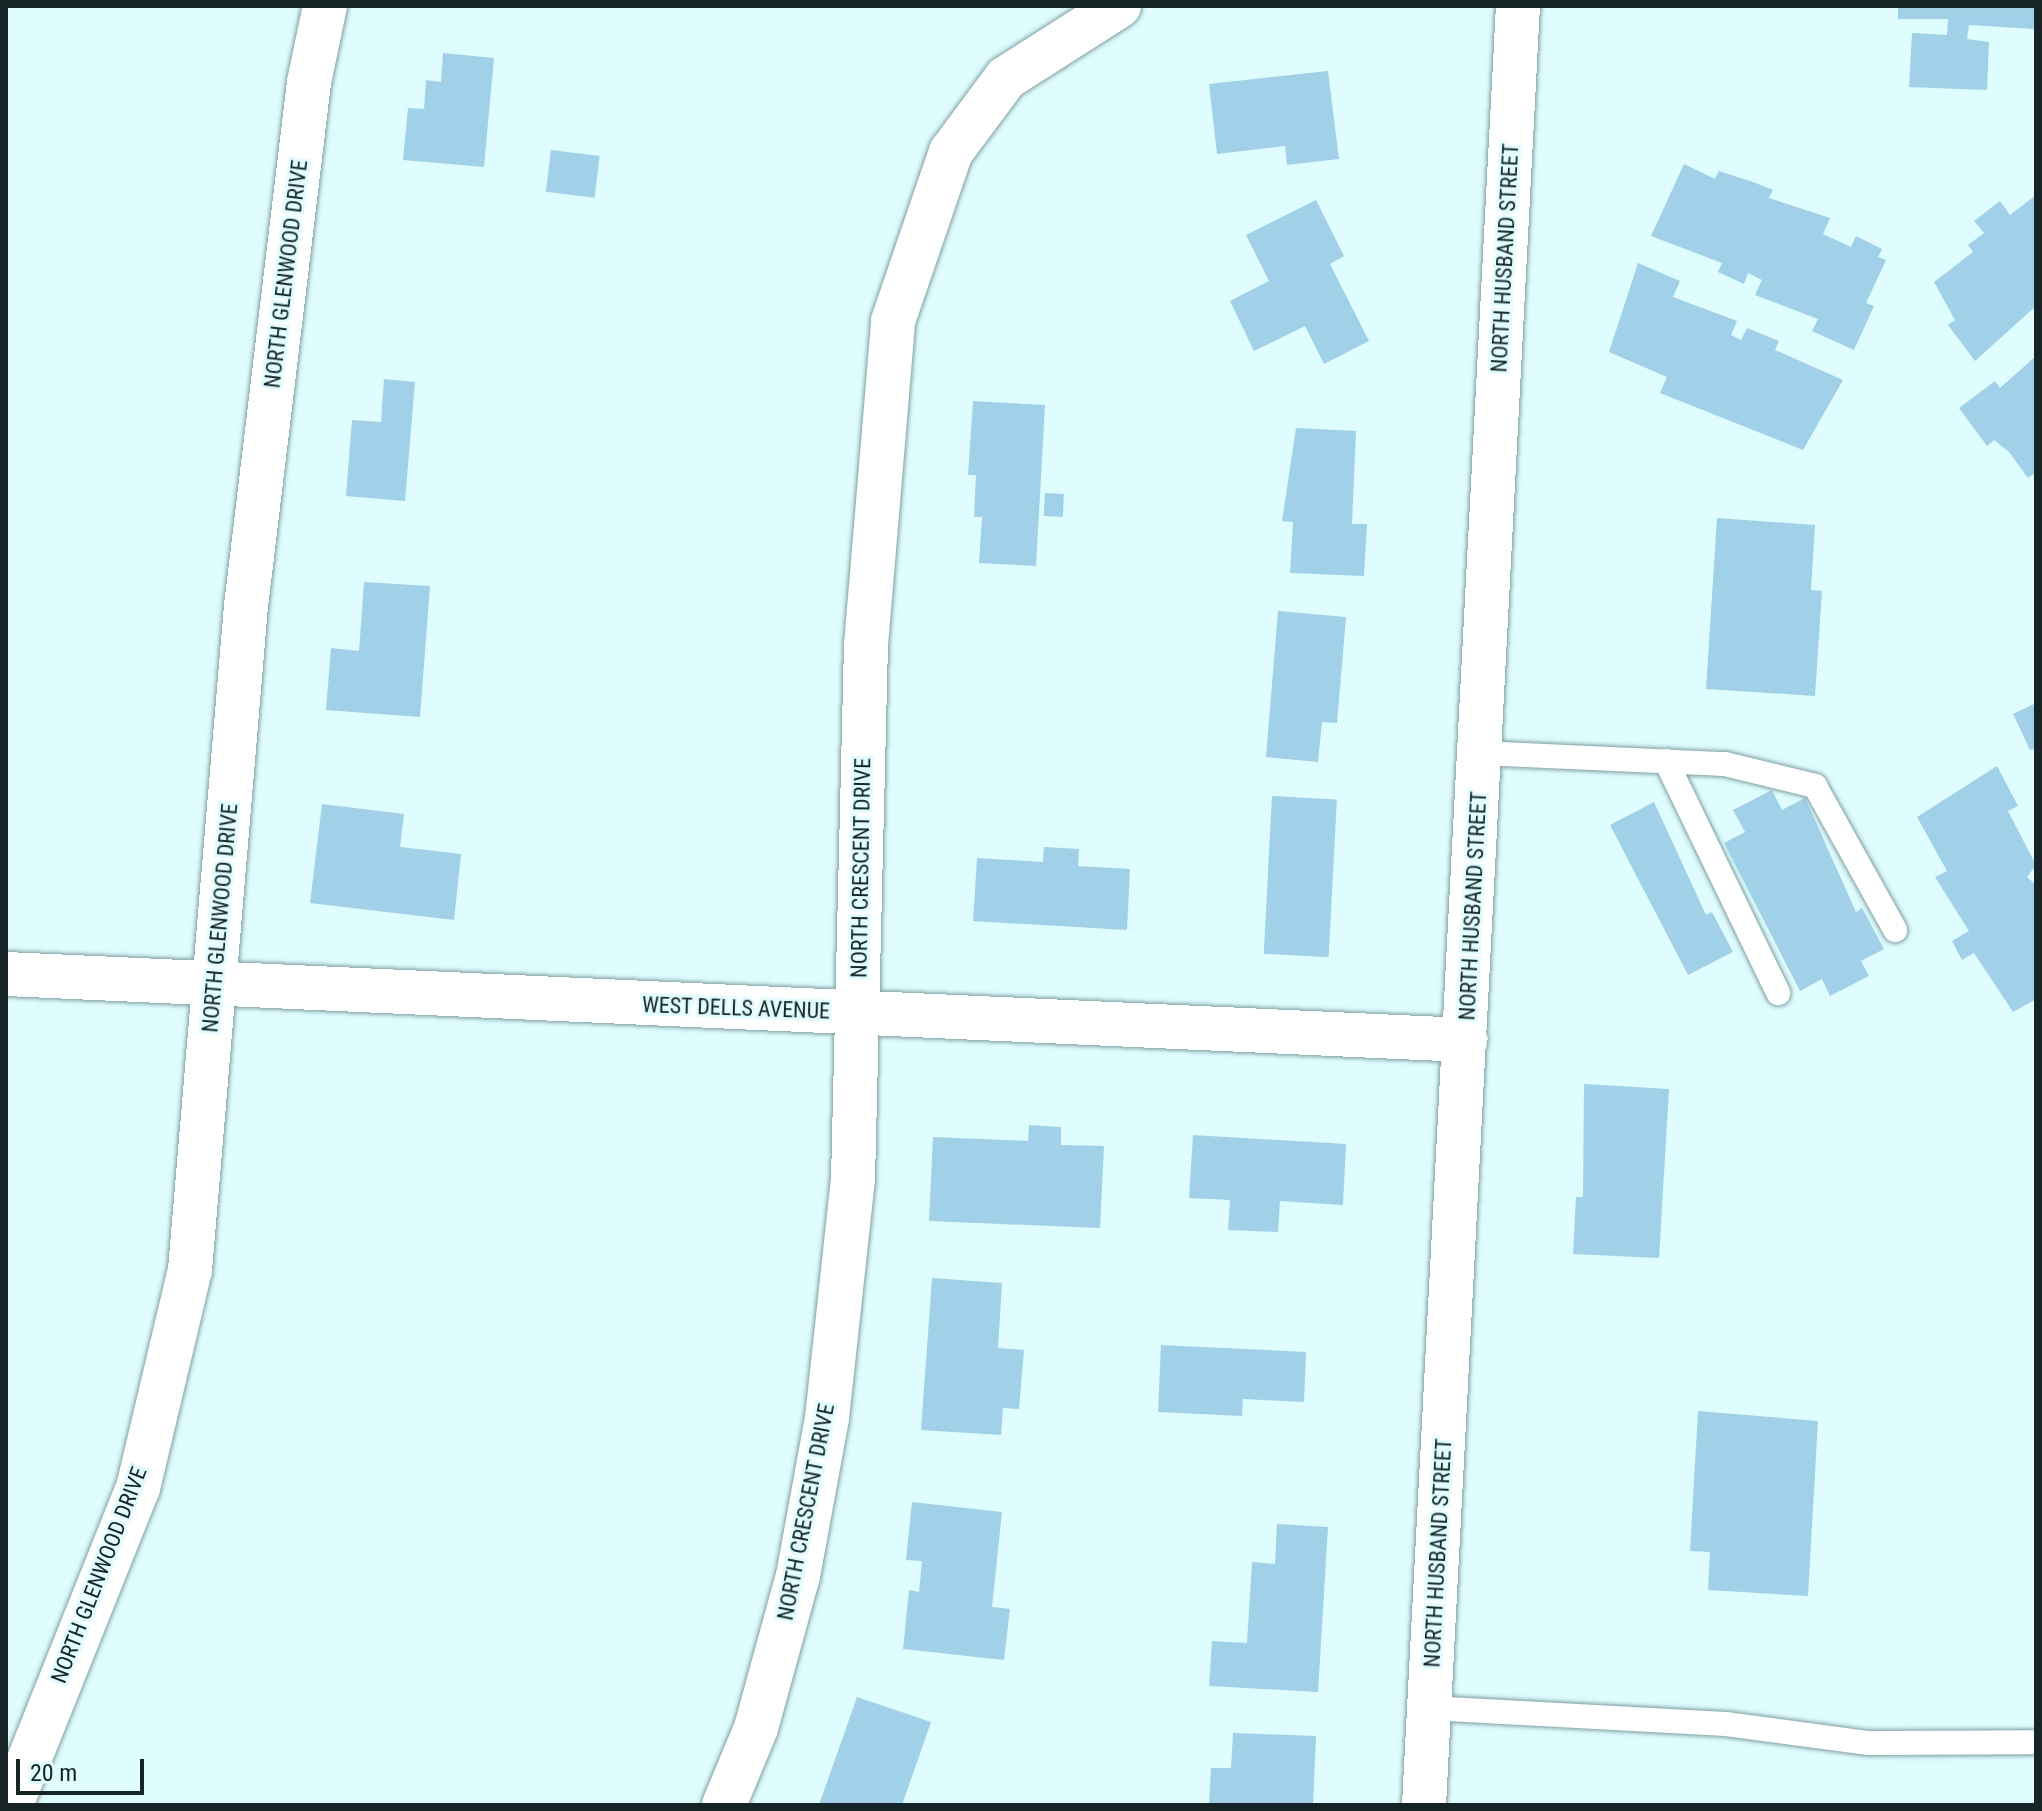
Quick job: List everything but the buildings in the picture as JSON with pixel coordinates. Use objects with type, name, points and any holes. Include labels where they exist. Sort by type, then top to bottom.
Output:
[{"type":"street","name":"NORTH GLENWOOD DRIVE","points":[[11,1805],[138,1488],[190,1270],[246,606],[309,82],[325,6]]},
{"type":"street","name":"NORTH CRESCENT DRIVE","points":[[724,1805],[756,1728],[798,1576],[827,1418],[853,1180],[860,1013],[866,645],[890,418],[893,321],[951,152],[1006,78],[1119,6]]},
{"type":"street","name":"NORTH HUSBAND STREET","points":[[1424,1805],[1518,6]]},
{"type":"street","name":"WEST DELLS AVENUE","points":[[6,974],[1466,1040]]},
{"type":"lane","points":[[1480,753],[1666,761],[1773,770],[1815,786],[1895,930]]},
{"type":"lane","points":[[1666,761],[1778,993]]},
{"type":"lane","points":[[1429,1708],[1726,1724],[1869,1743],[2036,1742]]}]
